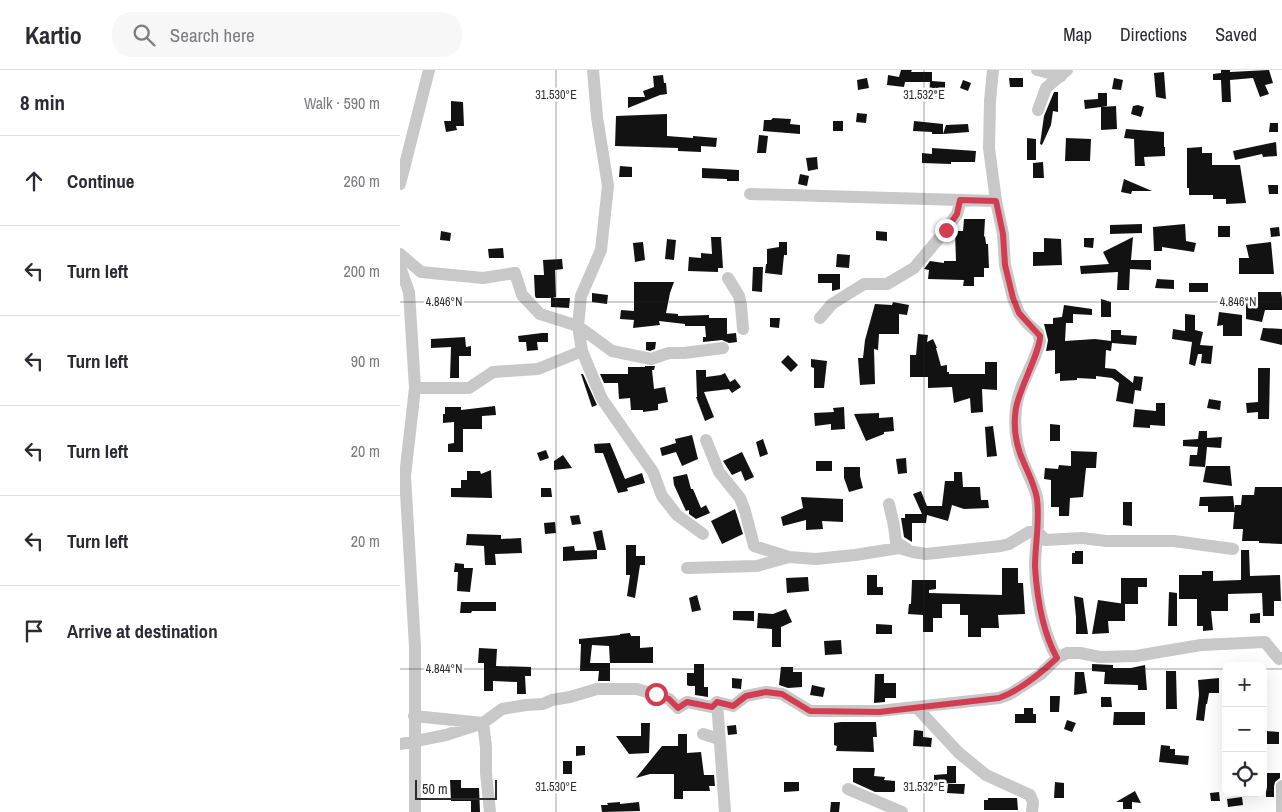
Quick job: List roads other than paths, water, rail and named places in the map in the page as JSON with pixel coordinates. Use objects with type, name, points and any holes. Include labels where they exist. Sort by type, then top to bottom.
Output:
[{"type":"street","points":[[400,184],[429,70]]},
{"type":"street","points":[[592,70],[608,186],[601,250],[581,296],[578,326],[582,351],[602,400],[652,472],[662,496],[677,515],[703,534]]},
{"type":"street","points":[[993,70],[990,93],[989,148],[996,201],[1003,234],[1005,265],[1013,298],[1019,313],[1038,333],[1040,341],[1019,394],[1015,432],[1018,447],[1032,480],[1037,498],[1038,532],[1035,566],[1042,620],[1057,658]]},
{"type":"street","points":[[1037,70],[1064,73]]},
{"type":"street","points":[[1038,110],[1046,88],[1064,73]]},
{"type":"street","points":[[750,194],[996,201]]},
{"type":"street","points":[[820,318],[832,304],[864,284],[887,284],[914,268],[957,214],[960,200]]},
{"type":"street","points":[[400,254],[421,272],[482,278],[515,273],[522,295],[540,314],[578,326],[612,351],[651,360],[669,353],[723,348]]},
{"type":"street","points":[[400,268],[409,292],[406,314],[411,338],[415,388],[405,476],[415,647],[415,812]]},
{"type":"street","points":[[728,278],[739,296],[743,329]]},
{"type":"street","points":[[415,388],[468,388],[493,372],[538,369],[582,351]]},
{"type":"street","points":[[706,440],[719,472],[740,498],[754,546],[789,557],[816,559],[899,548],[913,552],[941,553],[1010,544],[1029,532],[1038,532],[1045,540],[1082,538],[1106,541],[1174,541],[1233,549]]},
{"type":"street","points":[[889,504],[896,542],[913,552]]},
{"type":"street","points":[[687,568],[757,566],[789,557]]},
{"type":"street","points":[[717,702],[733,706],[746,696],[766,692],[782,694],[810,711],[879,712],[999,698],[1010,694],[1041,674],[1057,658],[1066,653],[1080,653],[1100,657],[1126,656],[1201,645],[1265,642],[1281,662]]},
{"type":"street","points":[[400,744],[446,735],[483,723],[502,709],[526,704],[543,704],[597,688],[637,689],[669,699],[678,708],[687,702],[712,707],[717,702]]},
{"type":"street","points":[[717,702],[723,769],[724,812]]},
{"type":"street","points":[[916,708],[959,754],[986,775],[1030,795],[1033,802],[1032,812]]},
{"type":"street","points":[[414,716],[483,723]]},
{"type":"street","points":[[483,723],[490,812]]},
{"type":"street","points":[[703,734],[719,739]]},
{"type":"street","points":[[1282,786],[1282,812]]},
{"type":"street","points":[[848,790],[902,812]]}]
